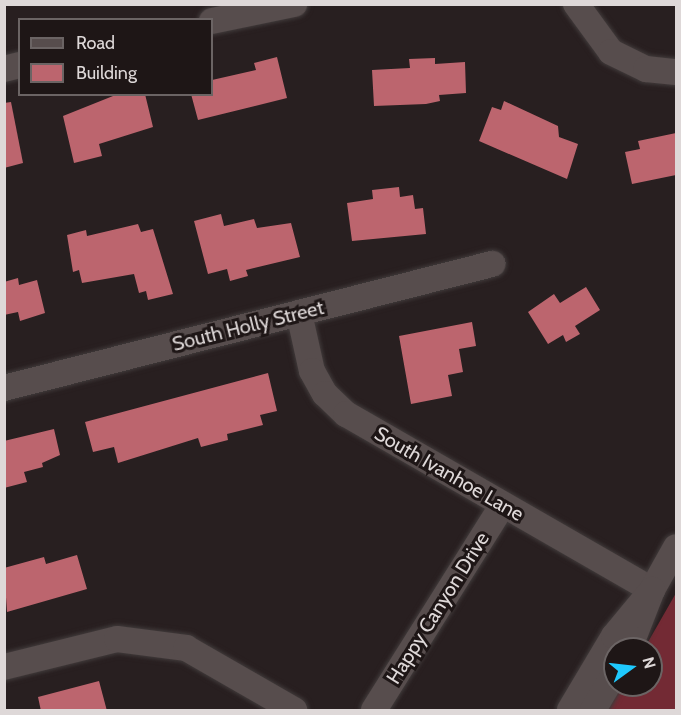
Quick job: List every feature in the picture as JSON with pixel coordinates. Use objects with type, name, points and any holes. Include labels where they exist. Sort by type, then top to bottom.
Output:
[{"type":"street","points":[[213,21],[294,4]]},
{"type":"street","points":[[576,4],[611,52],[646,69],[676,72]]},
{"type":"street","name":"South Holly Street","points":[[4,388],[492,264]]},
{"type":"street","name":"South Ivanhoe Lane","points":[[298,313],[312,371],[325,394],[346,414],[502,506],[652,590]]},
{"type":"street","name":"Happy Canyon Drive","points":[[374,711],[502,506]]},
{"type":"street","points":[[634,637],[652,590],[676,547]]},
{"type":"street","points":[[570,711],[614,636],[652,590]]},
{"type":"street","points":[[4,667],[117,639],[186,648],[294,711]]},
{"type":"street","points":[[594,711],[603,695]]},
{"type":"shaded area","points":[[676,593],[676,710],[608,710],[616,697],[663,697],[663,637],[651,637]]},
{"type":"building","points":[[277,57],[287,98],[198,120],[192,96],[213,96],[213,80],[256,70],[254,63]]},
{"type":"building","points":[[435,58],[435,64],[465,62],[466,93],[439,95],[440,101],[426,104],[374,106],[372,70],[410,68],[409,59]]},
{"type":"building","points":[[113,96],[145,96],[153,127],[99,144],[102,156],[74,163],[63,116]]},
{"type":"building","points":[[504,101],[558,126],[559,137],[578,144],[567,179],[479,141],[492,107],[501,110]]},
{"type":"building","points":[[11,102],[23,163],[4,168],[4,103]]},
{"type":"building","points":[[676,133],[676,175],[632,184],[625,152],[640,149],[638,141]]},
{"type":"building","points":[[399,187],[400,197],[413,195],[415,209],[423,208],[426,234],[352,241],[347,203],[373,199],[372,190]]},
{"type":"building","points":[[221,214],[224,226],[254,219],[257,228],[291,223],[300,257],[246,270],[248,276],[230,281],[227,269],[208,274],[194,221]]},
{"type":"building","points":[[138,224],[141,232],[153,229],[173,294],[148,300],[146,291],[139,293],[134,274],[82,283],[79,270],[73,272],[67,235],[86,230],[87,236]]},
{"type":"building","points":[[18,278],[19,285],[37,280],[45,313],[20,321],[18,312],[4,315],[4,282]]},
{"type":"building","points":[[586,287],[600,310],[575,326],[580,334],[566,342],[563,335],[548,344],[528,312],[554,294],[560,303]]},
{"type":"building","points":[[472,322],[476,346],[459,349],[463,372],[448,375],[452,396],[411,404],[399,336]]},
{"type":"building","points":[[268,373],[277,411],[260,415],[263,425],[227,434],[228,440],[201,447],[198,438],[118,463],[114,447],[93,452],[85,422]]},
{"type":"building","points":[[54,429],[60,455],[42,463],[43,467],[24,472],[27,482],[4,488],[4,441]]},
{"type":"building","points":[[77,555],[87,589],[7,612],[4,568],[44,557],[46,564]]},
{"type":"building","points":[[99,681],[107,711],[41,711],[38,697]]}]
